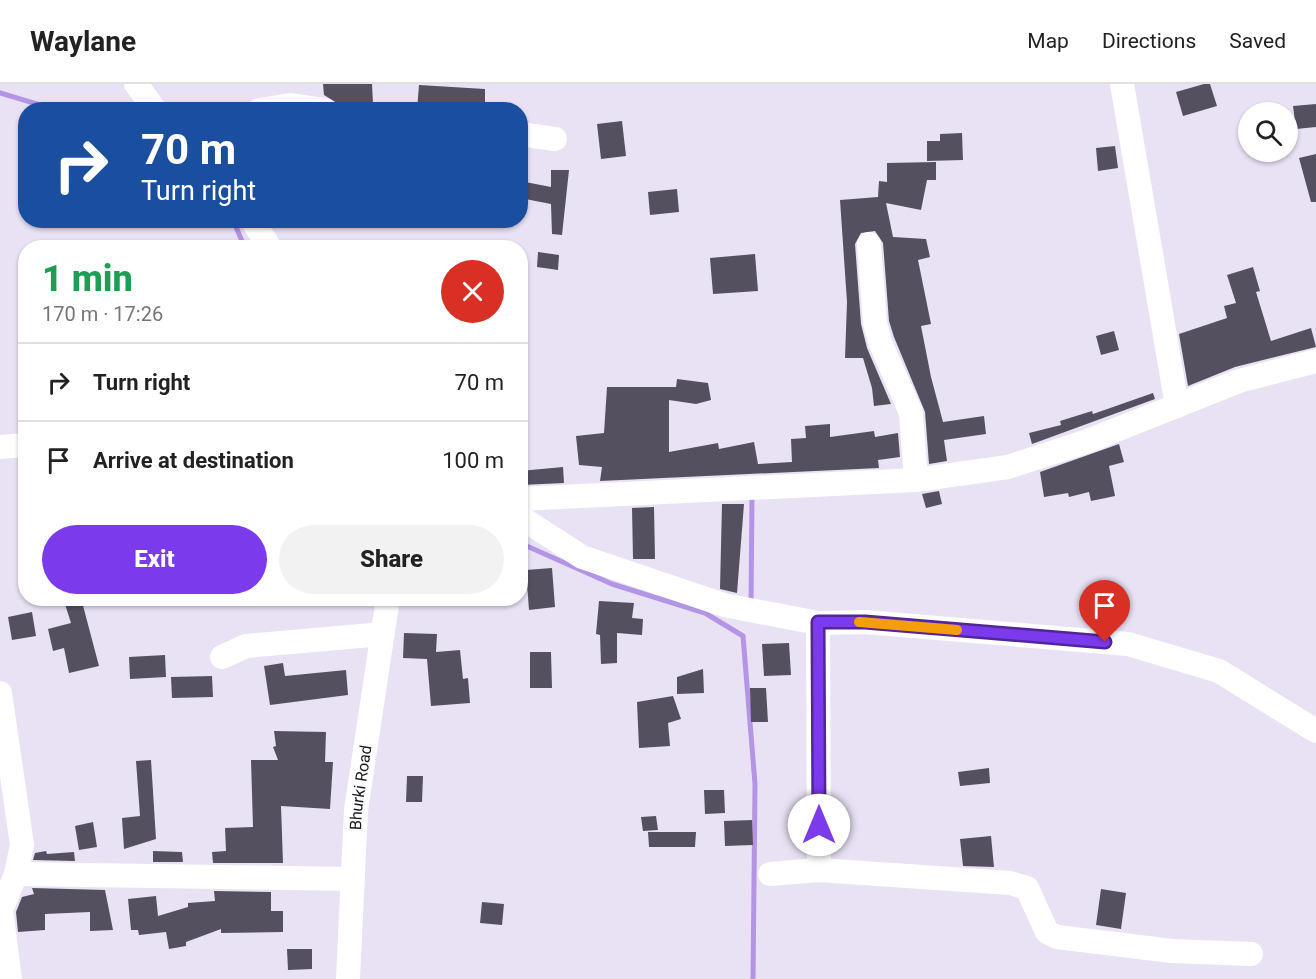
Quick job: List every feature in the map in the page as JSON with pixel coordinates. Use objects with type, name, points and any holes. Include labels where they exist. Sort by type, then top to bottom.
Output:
[{"type":"street","points":[[136,84],[149,102]]},
{"type":"street","points":[[1122,84],[1177,406]]},
{"type":"street","points":[[528,135],[555,139]]},
{"type":"street","points":[[869,244],[875,323],[880,342],[911,414],[916,480]]},
{"type":"street","points":[[528,499],[916,480],[1008,467],[1088,441],[1239,381],[1316,361]]},
{"type":"street","points":[[0,447],[18,446]]},
{"type":"street","points":[[528,522],[582,557],[724,605],[818,622],[865,622],[1128,644],[1219,671],[1316,731]]},
{"type":"street","name":"Bhurki Road","points":[[348,979],[356,810],[387,606]]},
{"type":"street","points":[[818,622],[819,870]]},
{"type":"street","points":[[222,657],[246,646],[383,634]]},
{"type":"street","points":[[0,693],[22,845],[16,874],[1,910],[10,979]]},
{"type":"street","points":[[770,874],[819,870],[1010,884],[1027,888],[1047,932],[1057,937],[1172,951],[1251,954]]},
{"type":"street","points":[[16,874],[353,879]]},
{"type":"building","points":[[323,84],[372,84],[373,102],[335,102],[324,95]]},
{"type":"building","points":[[1210,84],[1217,106],[1183,116],[1176,92]]},
{"type":"building","points":[[419,85],[485,89],[485,102],[418,102]]},
{"type":"building","points":[[1316,104],[1316,127],[1298,129],[1298,106]]},
{"type":"building","points":[[622,121],[626,156],[601,159],[597,124]]},
{"type":"building","points":[[962,133],[963,160],[927,161],[927,141],[940,141],[940,134]]},
{"type":"building","points":[[1115,146],[1118,168],[1098,171],[1096,148]]},
{"type":"building","points":[[1316,154],[1316,202],[1311,202],[1299,158]]},
{"type":"building","points":[[936,162],[936,180],[927,180],[921,210],[886,203],[893,237],[926,239],[930,257],[918,260],[931,324],[921,326],[943,422],[984,416],[986,434],[944,440],[947,461],[929,464],[925,412],[889,321],[883,243],[875,231],[861,233],[855,244],[861,324],[867,348],[891,404],[874,406],[872,388],[863,358],[845,358],[847,302],[840,200],[878,197],[879,181],[887,182],[887,163]]},
{"type":"building","points":[[551,170],[569,170],[562,235],[552,234],[551,204],[528,200],[528,183],[551,187]]},
{"type":"building","points":[[677,189],[679,212],[650,215],[648,192]]},
{"type":"building","points":[[538,252],[559,255],[558,270],[537,267]]},
{"type":"building","points":[[755,254],[758,291],[713,294],[710,258]]},
{"type":"building","points":[[1253,267],[1260,291],[1256,292],[1271,341],[1311,328],[1316,347],[1235,367],[1188,386],[1179,334],[1227,318],[1224,306],[1236,303],[1227,275]]},
{"type":"building","points":[[1114,331],[1119,350],[1101,355],[1096,336]]},
{"type":"building","points":[[677,379],[708,383],[711,400],[696,404],[669,400],[669,452],[718,443],[719,449],[754,442],[758,464],[792,462],[791,439],[806,438],[805,426],[830,424],[830,437],[874,431],[875,437],[898,433],[900,457],[878,460],[879,468],[600,481],[602,467],[579,465],[576,436],[604,433],[607,387],[676,387]]},
{"type":"building","points":[[1153,393],[1155,399],[1032,444],[1029,433],[1061,425],[1060,421],[1092,411],[1093,414]]},
{"type":"building","points":[[1119,444],[1124,462],[1109,466],[1115,496],[1091,501],[1089,492],[1069,497],[1068,493],[1044,497],[1040,472]]},
{"type":"building","points":[[563,467],[564,483],[528,485],[528,470]]},
{"type":"building","points":[[939,491],[942,504],[926,508],[922,494]]},
{"type":"building","points":[[722,504],[744,504],[737,593],[720,589]]},
{"type":"building","points":[[654,507],[655,559],[633,559],[632,508]]},
{"type":"building","points":[[552,568],[555,607],[529,610],[528,570]]},
{"type":"building","points":[[599,601],[634,603],[632,618],[643,619],[642,635],[617,633],[617,663],[601,664],[600,635],[596,634]]},
{"type":"building","points":[[66,606],[83,606],[99,666],[69,673],[64,648],[53,651],[48,629],[71,623]]},
{"type":"building","points":[[32,612],[36,636],[12,640],[8,617]]},
{"type":"building","points":[[404,633],[437,634],[436,652],[460,650],[463,679],[468,678],[470,703],[431,706],[427,659],[403,658]]},
{"type":"building","points":[[789,643],[791,675],[764,676],[762,644]]},
{"type":"building","points":[[530,652],[551,652],[552,688],[530,688]]},
{"type":"building","points":[[165,655],[166,677],[130,679],[129,657]]},
{"type":"building","points":[[283,663],[285,676],[346,670],[348,695],[270,705],[264,666]]},
{"type":"building","points":[[703,669],[704,693],[677,694],[677,677]]},
{"type":"building","points":[[212,676],[213,697],[172,698],[171,677]]},
{"type":"building","points":[[750,688],[766,688],[768,722],[751,722]]},
{"type":"building","points":[[673,696],[681,719],[668,723],[670,746],[639,748],[637,702]]},
{"type":"building","points":[[274,731],[326,732],[325,762],[333,762],[330,809],[281,806],[283,863],[213,863],[212,852],[226,851],[225,828],[253,827],[251,760],[278,760],[273,747],[276,746]]},
{"type":"building","points":[[151,760],[156,839],[124,849],[122,818],[140,816],[136,761]]},
{"type":"building","points":[[989,768],[990,783],[960,786],[958,772]]},
{"type":"building","points":[[407,776],[423,776],[422,802],[406,802]]},
{"type":"building","points":[[704,790],[724,790],[725,813],[705,814]]},
{"type":"building","points":[[656,816],[658,830],[643,831],[641,817]]},
{"type":"building","points":[[752,820],[753,845],[725,846],[724,821]]},
{"type":"building","points":[[93,822],[97,847],[79,850],[75,826]]},
{"type":"building","points":[[648,832],[696,832],[695,847],[649,847]]},
{"type":"building","points":[[991,836],[994,867],[963,866],[960,839]]},
{"type":"building","points":[[46,851],[47,854],[74,852],[75,861],[33,860],[35,853]]},
{"type":"building","points":[[153,851],[182,852],[183,862],[153,862]]},
{"type":"building","points":[[32,888],[105,890],[113,930],[90,931],[90,912],[45,914],[45,930],[18,932],[16,912],[22,897],[34,894]]},
{"type":"building","points":[[1101,889],[1126,893],[1121,929],[1096,925]]},
{"type":"building","points":[[214,891],[271,892],[271,911],[283,911],[283,932],[221,933],[221,929],[186,942],[186,946],[169,949],[166,932],[139,935],[138,930],[131,930],[128,899],[156,896],[158,916],[188,907],[188,903],[215,901]]},
{"type":"building","points":[[482,902],[504,904],[502,925],[480,923]]},
{"type":"building","points":[[287,949],[312,949],[312,969],[288,970]]},
{"type":"waterway","points":[[0,93],[30,102]]},
{"type":"waterway","points":[[236,228],[242,240]]},
{"type":"waterway","points":[[751,604],[752,497]]},
{"type":"waterway","points":[[528,547],[612,584],[705,613],[743,636],[755,784],[753,979]]},
{"type":"slow traffic","points":[[859,622],[957,630]]},
{"type":"route","points":[[819,825],[818,622],[865,622],[1105,642]]}]
